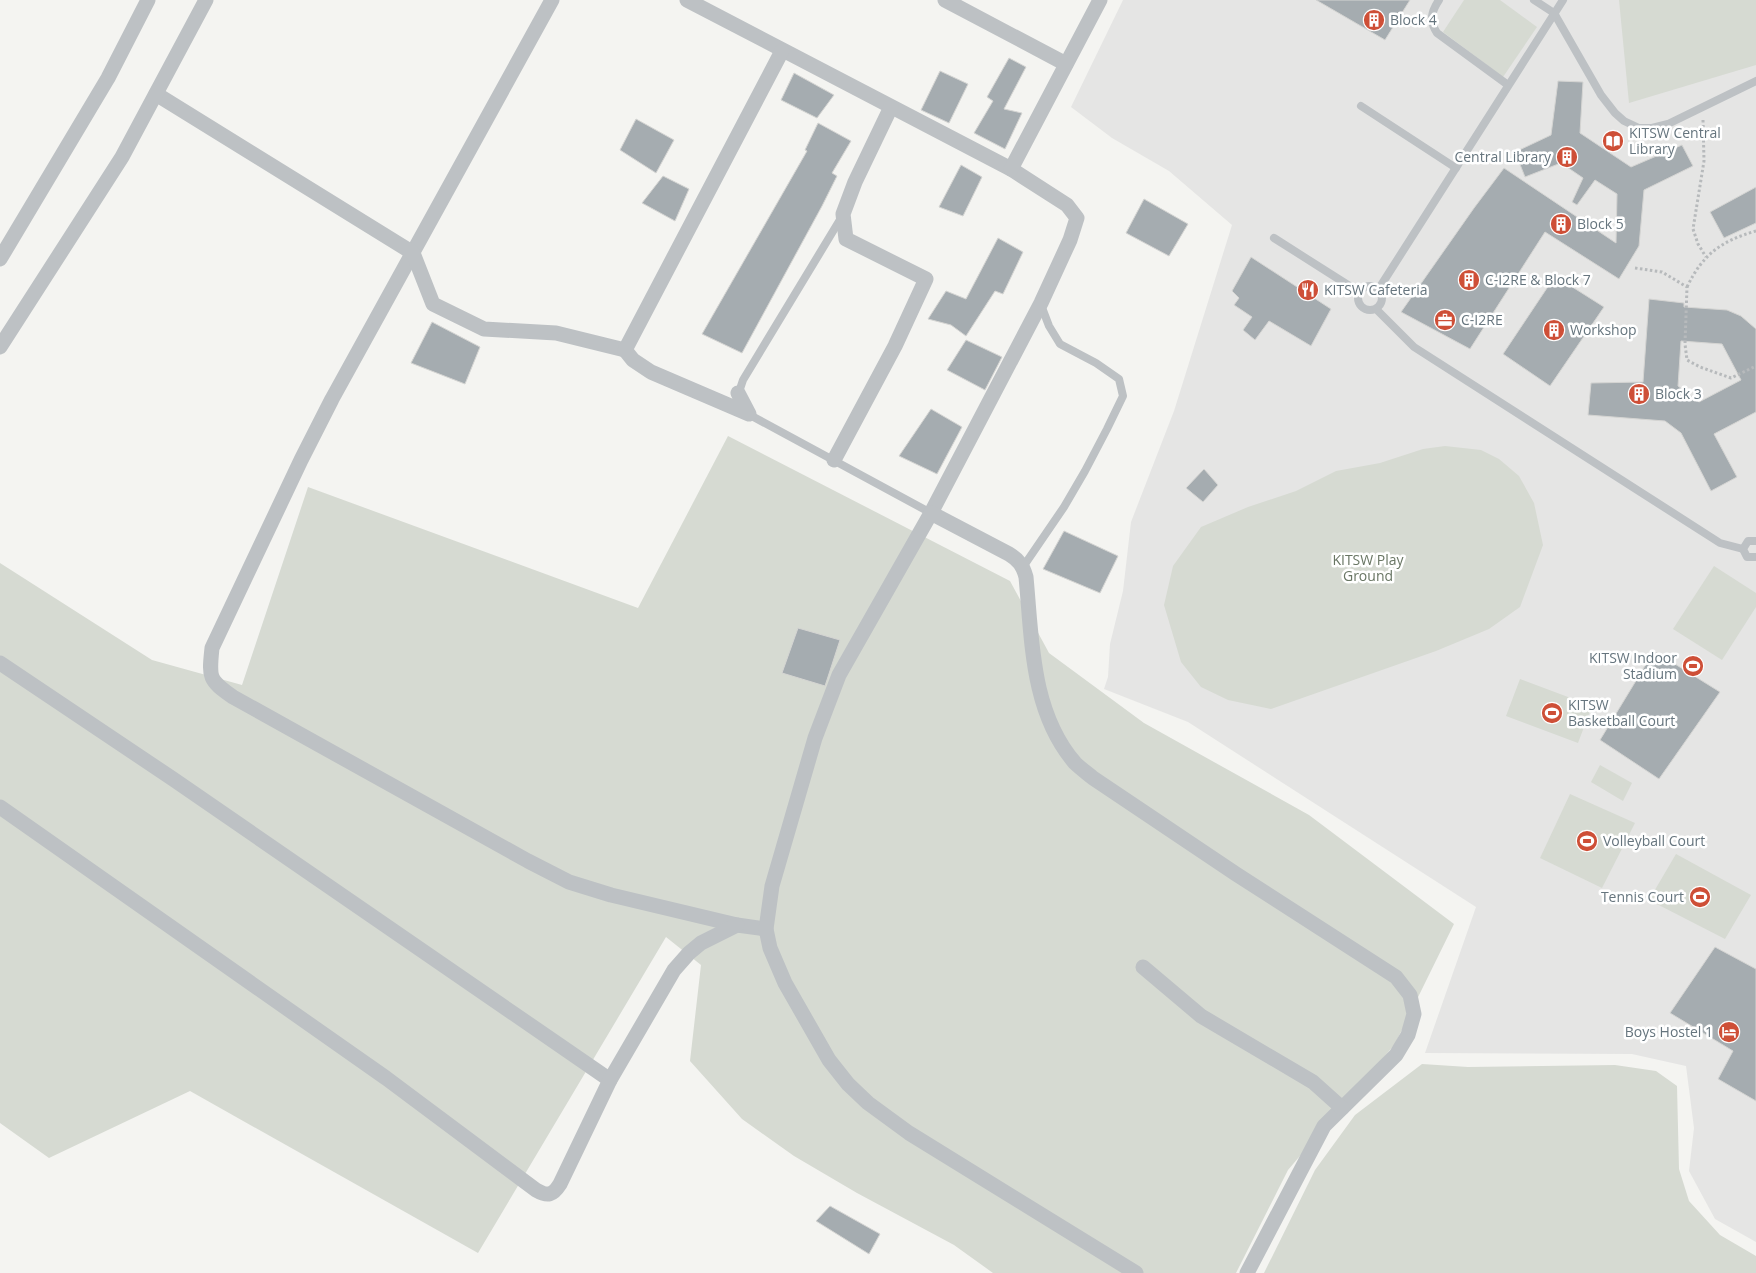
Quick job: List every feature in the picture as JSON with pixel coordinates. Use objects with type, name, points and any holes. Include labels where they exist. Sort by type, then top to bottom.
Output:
[{"type":"street","points":[[0,260],[108,78],[148,0]]},
{"type":"street","points":[[0,348],[122,157],[206,0]]},
{"type":"street","points":[[552,0],[332,399],[212,648],[209,672],[217,686],[233,698],[569,882],[611,895],[737,925],[766,929]]},
{"type":"street","points":[[688,0],[782,51],[1011,169],[1067,206],[1077,218],[1070,240],[1041,303],[932,513],[839,675],[816,738],[772,886],[766,929],[770,948],[785,983],[829,1060],[848,1084],[868,1103],[909,1133],[1136,1273]]},
{"type":"street","points":[[945,0],[971,6],[1066,64]]},
{"type":"street","points":[[1011,169],[1100,0]]},
{"type":"street","points":[[626,350],[782,51]]},
{"type":"street","points":[[156,94],[413,253],[433,304],[484,329],[556,333],[626,350],[633,360],[651,372],[749,414]]},
{"type":"street","points":[[834,460],[895,346],[926,279],[846,239],[843,214],[855,182],[891,107]]},
{"type":"street","points":[[738,393],[749,414]]},
{"type":"street","points":[[932,513],[1009,554],[1017,559],[1023,567],[1026,577],[1033,656],[1039,689],[1048,718],[1058,739],[1076,763],[1093,778],[1236,874],[1396,977],[1410,995],[1414,1014],[1408,1035],[1396,1055],[1324,1126],[1248,1273]]},
{"type":"street","points":[[0,663],[173,779],[610,1080]]},
{"type":"street","points":[[0,807],[386,1078],[543,1194],[549,1195],[554,1193],[560,1184],[610,1080],[674,970],[688,953],[701,943],[737,925]]},
{"type":"street","points":[[1143,967],[1202,1016],[1313,1082],[1342,1108]]},
{"type":"lane","points":[[1439,0],[1432,13],[1431,20],[1437,33],[1508,85]]},
{"type":"lane","points":[[1534,0],[1554,14],[1601,95],[1615,113],[1624,121],[1639,128],[1652,128],[1668,124],[1756,81]]},
{"type":"lane","points":[[1378,290],[1563,0]]},
{"type":"lane","points":[[1361,106],[1456,168]]},
{"type":"lane","points":[[738,393],[743,380],[843,214]]},
{"type":"lane","points":[[1274,238],[1359,292]]},
{"type":"lane","points":[[1368,286],[1378,290],[1382,300],[1380,305],[1376,309],[1368,310],[1361,307],[1357,300],[1359,292],[1368,286]]},
{"type":"lane","points":[[1023,567],[1064,507],[1085,471],[1123,396],[1120,379],[1096,363],[1060,344],[1049,326],[1041,303]]},
{"type":"lane","points":[[1376,309],[1414,346],[1720,543],[1743,549],[1747,557],[1755,558]]},
{"type":"lane","points":[[749,414],[932,513]]},
{"type":"lane","points":[[1743,549],[1748,541],[1756,541]]},
{"type":"path","points":[[1701,108],[1704,161],[1693,229],[1698,244],[1706,257]]},
{"type":"path","points":[[1756,231],[1722,245],[1706,257],[1696,269],[1688,286],[1685,344],[1687,360],[1700,368],[1731,378],[1756,366]]},
{"type":"path","points":[[1635,268],[1662,272],[1688,286]]},
{"type":"shaded area","points":[[1123,0],[1756,0],[1756,1242],[1715,1219],[1689,1171],[1694,1128],[1686,1066],[1632,1054],[1425,1053],[1476,907],[1188,722],[1104,689],[1108,677],[1110,644],[1123,591],[1131,522],[1174,411],[1232,225],[1169,171],[1112,138],[1071,107]]},
{"type":"green space","points":[[1464,0],[1500,0],[1537,27],[1503,77],[1443,32]]},
{"type":"green space","points":[[1619,0],[1756,0],[1756,65],[1629,103]]},
{"type":"green space","points":[[728,436],[1010,581],[1049,653],[1144,723],[1309,815],[1454,924],[1395,1044],[1288,1170],[1236,1273],[993,1273],[954,1245],[857,1193],[794,1156],[742,1119],[690,1061],[701,965],[666,937],[478,1253],[190,1091],[49,1158],[0,1123],[0,563],[152,660],[242,685],[308,487],[638,608]]},
{"type":"green space","name":"KITSW Play Ground","points":[[1445,446],[1481,450],[1499,459],[1519,476],[1534,503],[1543,545],[1520,607],[1489,629],[1436,651],[1271,709],[1228,700],[1201,687],[1181,662],[1164,605],[1173,566],[1201,527],[1248,507],[1296,491],[1336,471],[1380,463],[1423,449]]},
{"type":"green space","points":[[1714,566],[1756,593],[1756,607],[1722,660],[1673,629]]},
{"type":"green space","points":[[1520,679],[1592,706],[1578,743],[1506,716]]},
{"type":"green space","points":[[1600,765],[1632,783],[1623,801],[1591,782]]},
{"type":"green space","name":"Volleyball Court","points":[[1570,794],[1635,823],[1602,888],[1540,858]]},
{"type":"green space","name":"Tennis Court","points":[[1676,854],[1751,895],[1725,939],[1649,900]]},
{"type":"green space","points":[[1422,1064],[1468,1067],[1615,1065],[1656,1071],[1677,1086],[1679,1169],[1689,1201],[1720,1235],[1756,1256],[1756,1273],[1264,1273],[1315,1170],[1355,1115]]},
{"type":"building","name":"Block 4","points":[[1316,0],[1410,0],[1385,40]]},
{"type":"building","points":[[1009,58],[1026,67],[1004,109],[1022,113],[1005,149],[974,133],[993,101],[987,97]]},
{"type":"building","points":[[940,71],[968,84],[949,123],[921,110]]},
{"type":"building","points":[[794,73],[834,95],[817,118],[781,100]]},
{"type":"building","points":[[1558,81],[1583,82],[1580,133],[1631,167],[1682,145],[1693,166],[1644,190],[1639,246],[1619,279],[1545,232],[1470,349],[1401,312],[1504,168],[1616,243],[1617,194],[1595,180],[1577,205],[1572,202],[1583,178],[1561,163],[1525,177],[1515,152],[1551,135]]},
{"type":"building","points":[[636,119],[674,140],[656,173],[620,150]]},
{"type":"building","points":[[818,123],[851,141],[832,173],[837,176],[822,206],[742,353],[702,334],[807,151],[805,150]]},
{"type":"building","points":[[961,165],[982,177],[963,216],[939,207]]},
{"type":"building","points":[[663,176],[689,189],[675,221],[642,203]]},
{"type":"building","points":[[1756,187],[1756,223],[1724,238],[1710,212]]},
{"type":"building","points":[[1144,199],[1188,224],[1169,256],[1126,233]]},
{"type":"building","points":[[998,238],[1023,252],[1003,294],[995,291],[966,336],[951,325],[928,319],[946,291],[966,299]]},
{"type":"building","points":[[1251,257],[1331,309],[1311,346],[1269,321],[1255,340],[1243,330],[1252,317],[1234,305],[1239,298],[1232,291]]},
{"type":"building","name":"Workshop","points":[[1555,276],[1604,307],[1550,386],[1503,354]]},
{"type":"building","name":"Block 3","points":[[1649,299],[1684,303],[1684,307],[1727,310],[1741,316],[1756,329],[1756,412],[1714,434],[1737,477],[1711,491],[1681,433],[1665,421],[1588,415],[1591,383],[1643,382]],"holes":[[[1681,341],[1722,344],[1741,380],[1699,402],[1678,386]]]},
{"type":"building","points":[[432,322],[480,347],[465,384],[411,363]]},
{"type":"building","points":[[966,340],[1002,357],[985,390],[947,370]]},
{"type":"building","points":[[931,409],[962,427],[937,474],[899,456]]},
{"type":"building","points":[[1204,469],[1218,485],[1203,502],[1186,488]]},
{"type":"building","points":[[1064,531],[1118,556],[1100,593],[1043,569]]},
{"type":"building","points":[[798,628],[840,640],[825,686],[782,673]]},
{"type":"building","points":[[1654,651],[1720,692],[1659,779],[1600,740]]},
{"type":"building","name":"Boys Hostel 1","points":[[1715,947],[1756,969],[1756,1101],[1718,1079],[1733,1051],[1670,1013]]},
{"type":"building","points":[[830,1206],[880,1234],[869,1254],[816,1221]]},
{"type":"place","name":"Block 4","points":[[1374,20]]},
{"type":"place","name":"KITSW Central Library","points":[[1613,141]]},
{"type":"place","name":"Central Library","points":[[1567,157]]},
{"type":"place","name":"Block 5","points":[[1561,224]]},
{"type":"place","name":"C-I2RE & Block 7","points":[[1469,280]]},
{"type":"place","name":"KITSW Cafeteria","points":[[1308,290]]},
{"type":"place","name":"C-I2RE","points":[[1445,320]]},
{"type":"place","name":"Workshop","points":[[1554,330]]},
{"type":"place","name":"Block 3","points":[[1639,394]]},
{"type":"place","name":"KITSW Indoor Stadium","points":[[1693,666]]},
{"type":"place","name":"KITSW Basketball Court","points":[[1552,713]]},
{"type":"place","name":"Volleyball Court","points":[[1587,841]]},
{"type":"place","name":"Tennis Court","points":[[1700,897]]},
{"type":"place","name":"Boys Hostel 1","points":[[1729,1032]]}]
